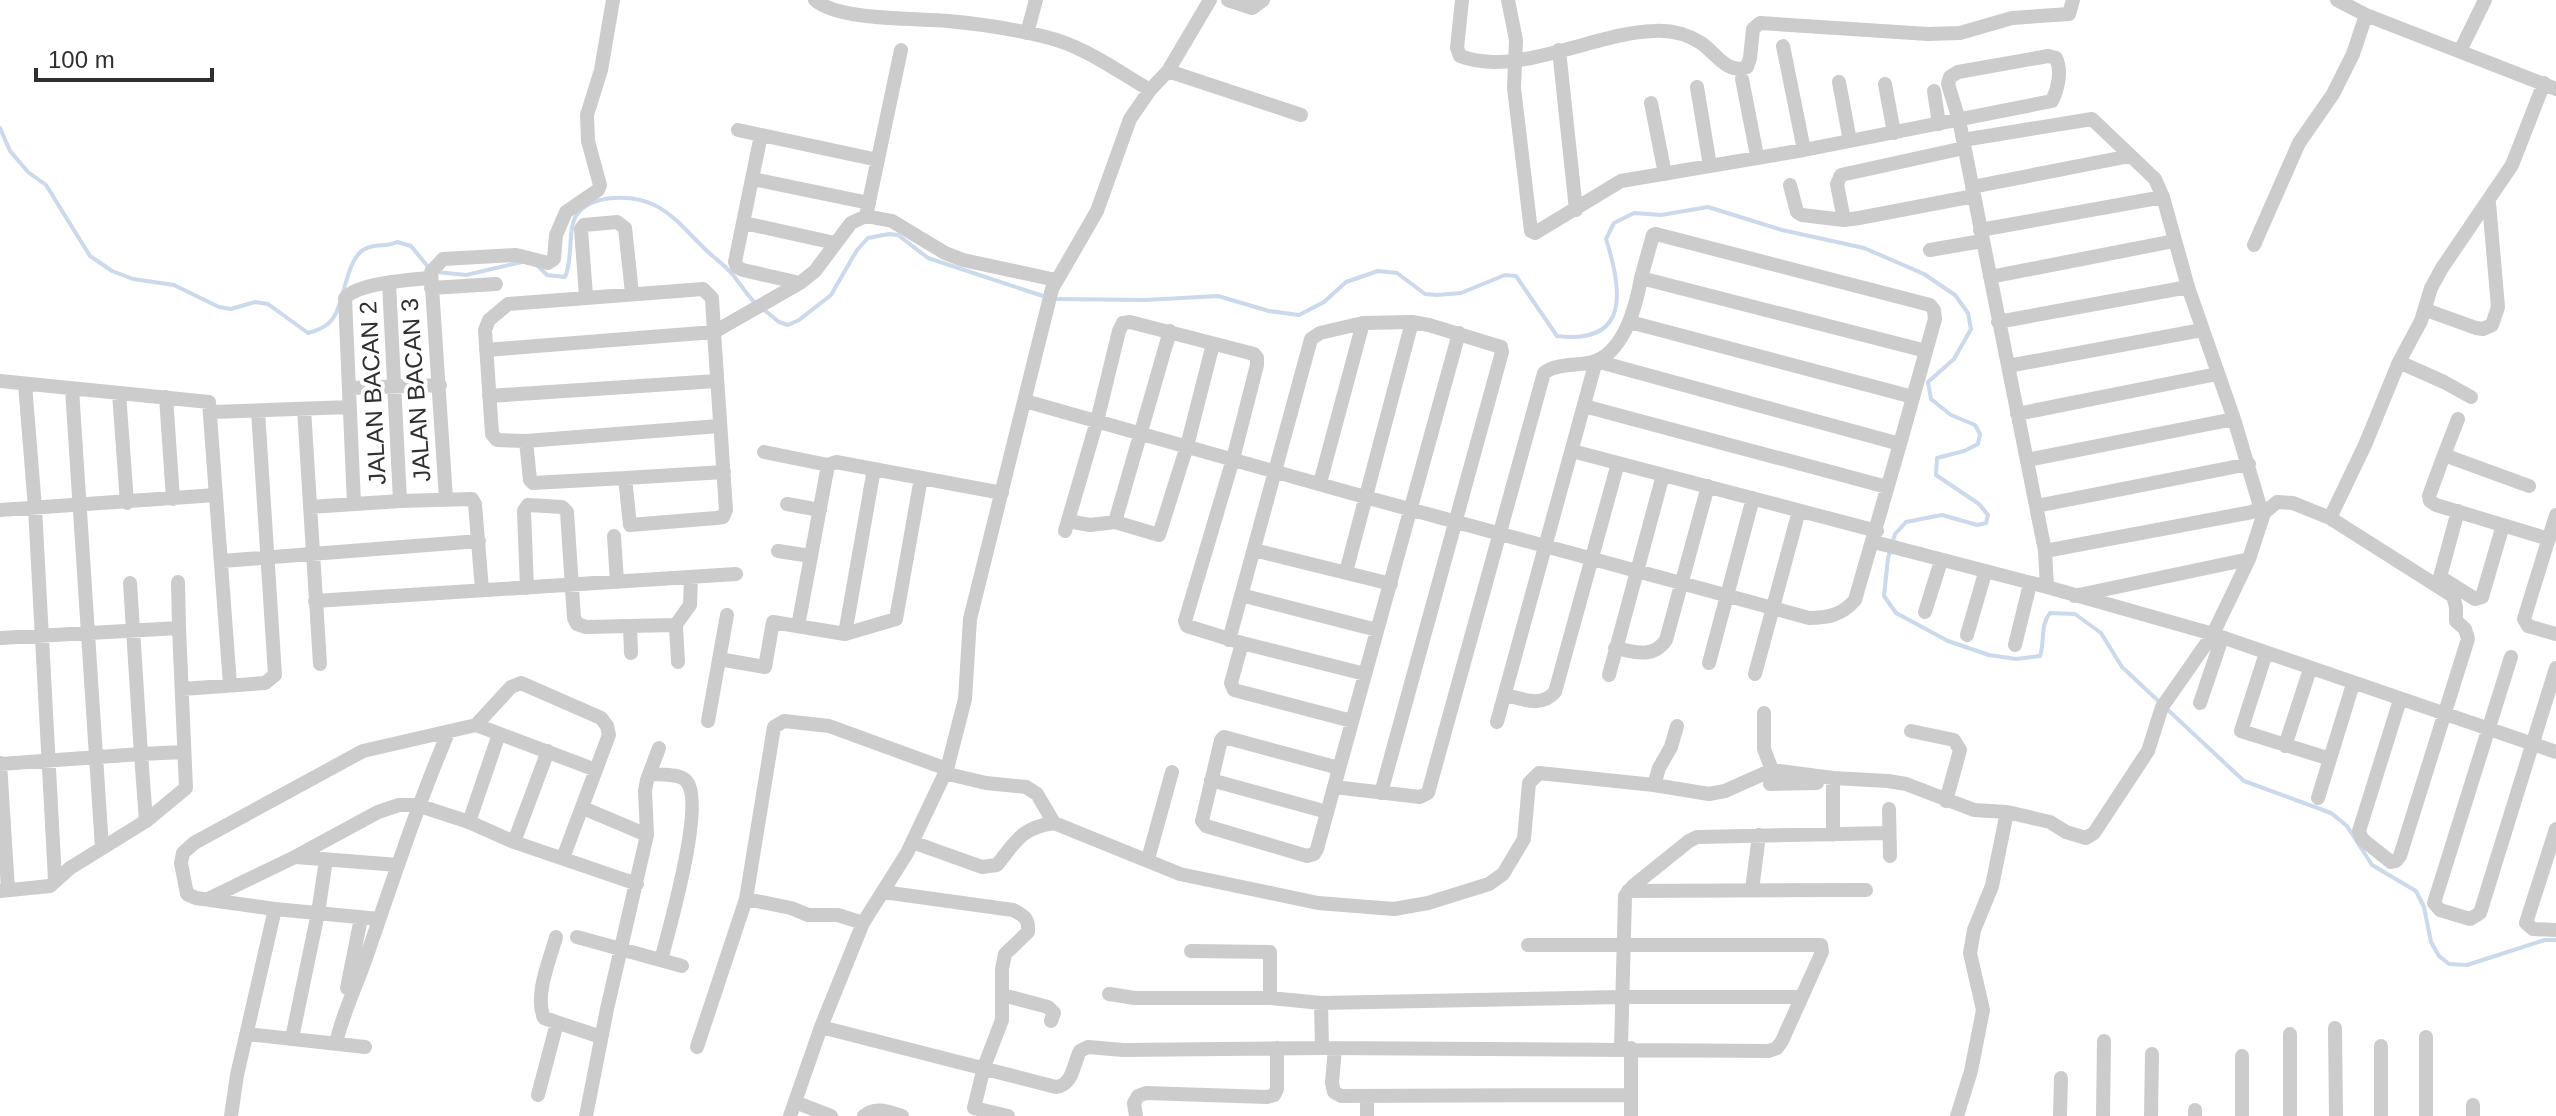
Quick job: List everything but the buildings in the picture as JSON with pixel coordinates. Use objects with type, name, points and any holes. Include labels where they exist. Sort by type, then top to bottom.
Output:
[{"type":"street","points":[[432,276],[443,259],[505,255],[548,263],[554,259],[556,235],[566,212],[598,190],[600,185],[588,141],[587,115],[601,70],[613,0]]},
{"type":"street","points":[[815,0],[838,11],[862,15],[994,26],[1051,38],[1083,50],[1150,90]]},
{"type":"street","points":[[1027,33],[1036,0]]},
{"type":"street","points":[[831,1116],[792,1109],[863,923],[912,842],[946,771],[965,699],[970,619],[1054,284],[1097,211],[1130,119],[1168,71],[1210,0]]},
{"type":"street","points":[[1228,0],[1252,8],[1263,0]]},
{"type":"street","points":[[1462,0],[1457,48],[1460,56],[1471,61],[1515,60],[1583,47],[1614,36],[1653,31],[1677,32],[1699,42],[1730,68],[1738,70],[1747,67],[1753,29],[1760,23],[1898,34],[1960,33],[2012,18],[2069,14],[2073,0]]},
{"type":"street","points":[[1508,0],[1516,40],[1517,115],[1531,231],[1540,232],[1621,181],[1804,150],[1894,133],[1959,120],[2052,101],[2057,91],[2059,65],[2056,58],[2048,56],[1958,72],[1950,77],[1948,84],[1959,120],[1964,144],[2045,551],[2047,587]]},
{"type":"street","points":[[2330,518],[2365,445],[2399,362],[2426,310],[2428,297],[2442,268],[2512,165],[2550,86],[2366,15],[2337,0]]},
{"type":"street","points":[[2460,51],[2485,0]]},
{"type":"street","points":[[2254,245],[2299,143],[2333,94],[2353,54],[2366,15]]},
{"type":"street","points":[[1783,46],[1804,150]]},
{"type":"street","points":[[486,350],[714,332],[800,283],[815,271],[851,223],[868,210],[901,50]]},
{"type":"street","points":[[1559,50],[1576,210]]},
{"type":"street","points":[[1168,71],[1301,115]]},
{"type":"street","points":[[1742,79],[1757,156]]},
{"type":"street","points":[[1839,82],[1850,141]]},
{"type":"street","points":[[1885,84],[1894,133]]},
{"type":"street","points":[[1697,87],[1710,166]]},
{"type":"street","points":[[1934,91],[1939,124]]},
{"type":"street","points":[[1651,103],[1665,174]]},
{"type":"street","points":[[1844,220],[1837,184],[1841,175],[1964,144],[2087,118],[2098,121],[2155,179],[2202,330],[2249,464],[2261,511],[2249,559],[2217,636],[2200,703]]},
{"type":"street","points":[[738,130],[878,160]]},
{"type":"street","points":[[761,135],[735,262],[737,267],[800,283]]},
{"type":"street","points":[[1790,185],[1797,212],[1844,220],[2130,156]]},
{"type":"street","points":[[753,179],[868,210],[945,253],[1054,284]]},
{"type":"street","points":[[1930,250],[2163,197]]},
{"type":"street","points":[[2426,310],[2476,328],[2492,325],[2498,307],[2489,203]]},
{"type":"street","points":[[586,296],[581,229],[584,225],[617,222],[625,228],[632,293]]},
{"type":"street","points":[[744,223],[835,243]]},
{"type":"street","points":[[1025,401],[1547,548],[1809,618],[1828,618],[1847,610],[1855,600],[1878,539],[1887,487],[1935,319],[1930,305],[1653,235],[1630,322],[1611,348],[1596,361],[1547,548],[1497,722]]},
{"type":"street","points":[[1990,277],[2174,241]]},
{"type":"street","points":[[354,504],[345,298],[350,293],[389,283],[432,276],[496,284]]},
{"type":"street","name":"JALAN BACAN 3","points":[[432,276],[446,499]]},
{"type":"street","points":[[1641,278],[1926,351]]},
{"type":"street","name":"JALAN BACAN 2","points":[[389,283],[400,501]]},
{"type":"street","points":[[1998,322],[2188,287]]},
{"type":"street","points":[[625,478],[630,525],[723,517],[726,510],[712,298],[703,289],[508,304],[486,325],[494,438],[526,441],[719,426]]},
{"type":"street","points":[[1346,572],[1412,322]]},
{"type":"street","points":[[1352,721],[1234,690],[1231,683],[1241,595],[1311,339],[1320,333],[1363,323],[1412,322],[1496,344],[1502,352],[1381,793]]},
{"type":"street","points":[[1630,322],[1913,397]]},
{"type":"street","points":[[1213,344],[1187,446],[1159,535],[1115,522],[1066,526],[1123,323],[1170,331],[1254,354],[1257,358],[1233,459],[1185,621],[1187,626],[1235,641],[1365,674]]},
{"type":"street","points":[[1320,483],[1363,323]]},
{"type":"street","points":[[2008,366],[2202,330]]},
{"type":"street","points":[[1115,522],[1170,331]]},
{"type":"street","points":[[1339,768],[1228,737],[1221,740],[1202,821],[1206,826],[1307,856],[1317,849],[1459,333]]},
{"type":"street","points":[[1334,787],[1420,797],[1428,793],[1544,373],[1553,368],[1596,361],[1900,444]]},
{"type":"street","points":[[2399,362],[2471,397]]},
{"type":"street","points":[[2017,414],[2217,374]]},
{"type":"street","points":[[0,381],[208,402],[212,412],[230,685]]},
{"type":"street","points":[[489,396],[716,381]]},
{"type":"street","points":[[25,384],[35,508],[55,880]]},
{"type":"street","points":[[350,388],[440,385]]},
{"type":"street","points":[[72,389],[102,848]]},
{"type":"street","points":[[119,393],[127,503]]},
{"type":"street","points":[[166,397],[173,499]]},
{"type":"street","points":[[1584,406],[1887,487]]},
{"type":"street","points":[[212,412],[350,407]]},
{"type":"street","points":[[304,409],[320,664]]},
{"type":"street","points":[[182,689],[265,683],[275,675],[258,411]]},
{"type":"street","points":[[2027,460],[2234,419]]},
{"type":"street","points":[[2458,419],[2429,496],[2430,501],[2549,539]]},
{"type":"street","points":[[526,441],[530,480],[533,483],[524,511],[527,588]]},
{"type":"street","points":[[1572,451],[1799,511],[1907,551],[2217,636],[2556,752]]},
{"type":"street","points":[[764,452],[1002,493]]},
{"type":"street","points":[[2444,455],[2529,486]]},
{"type":"street","points":[[1506,695],[1538,702],[1549,699],[1555,692],[1618,463]]},
{"type":"street","points":[[2036,506],[2249,464]]},
{"type":"street","points":[[798,626],[828,465]]},
{"type":"street","points":[[845,634],[874,469]]},
{"type":"street","points":[[533,483],[724,472]]},
{"type":"street","points":[[1609,675],[1663,475]]},
{"type":"street","points":[[719,659],[765,667],[773,622],[845,634],[896,619],[921,478]]},
{"type":"street","points":[[1615,648],[1648,654],[1659,650],[1666,640],[1708,486]]},
{"type":"street","points":[[0,510],[216,495]]},
{"type":"street","points":[[1709,663],[1753,498]]},
{"type":"street","points":[[310,507],[472,499],[475,504],[482,590]]},
{"type":"street","points":[[2045,551],[2261,511],[2277,502],[2293,503],[2330,518],[2453,596],[2456,621],[2465,629],[2468,639],[2400,856],[2391,862],[2362,839],[2359,831],[2400,700]]},
{"type":"street","points":[[787,504],[820,510]]},
{"type":"street","points":[[528,505],[562,507],[567,512],[574,618],[577,624],[586,627],[675,626]]},
{"type":"street","points":[[1755,674],[1799,511]]},
{"type":"street","points":[[2458,511],[2440,577],[2475,599],[2482,597],[2503,525]]},
{"type":"street","points":[[2556,515],[2524,619],[2528,626],[2556,634]]},
{"type":"street","points":[[614,536],[617,582]]},
{"type":"street","points":[[222,561],[479,541]]},
{"type":"street","points":[[1254,550],[1391,584]]},
{"type":"street","points":[[778,551],[811,556]]},
{"type":"street","points":[[2073,596],[2249,559]]},
{"type":"street","points":[[1925,612],[1941,561]]},
{"type":"street","points":[[1967,635],[1985,573]]},
{"type":"street","points":[[315,601],[736,574]]},
{"type":"street","points":[[678,662],[675,626],[690,605],[691,578]]},
{"type":"street","points":[[178,582],[186,788],[146,821],[50,886],[4,891],[0,764],[183,752]]},
{"type":"street","points":[[130,583],[146,821]]},
{"type":"street","points":[[2015,645],[2030,584]]},
{"type":"street","points":[[1241,595],[1377,630]]},
{"type":"street","points":[[708,721],[727,615]]},
{"type":"street","points":[[630,626],[631,653]]},
{"type":"street","points":[[0,638],[179,628]]},
{"type":"street","points":[[912,842],[982,867],[991,867],[997,865],[1024,832],[1054,823],[1180,874],[1318,903],[1394,909],[1459,894],[1489,884],[1503,874],[1524,839],[1529,783],[1539,773],[1709,794],[1771,777],[1906,784],[1974,810],[2007,812],[2050,822],[2066,832],[2086,838],[2090,837],[2148,751],[2162,707],[2217,636]]},
{"type":"street","points":[[2266,653],[2241,731],[2330,759]]},
{"type":"street","points":[[2511,657],[2434,903],[2440,910],[2470,919],[2477,918],[2480,913],[2556,668]]},
{"type":"street","points":[[2285,746],[2310,669]]},
{"type":"street","points":[[379,919],[275,909],[187,894],[181,863],[183,853],[189,846],[363,751],[476,725],[511,687],[521,683],[601,718],[607,726],[609,735],[563,858]]},
{"type":"street","points":[[2318,798],[2353,684]]},
{"type":"street","points":[[1764,713],[1764,749],[1771,777]]},
{"type":"street","points":[[697,1047],[746,899],[774,727],[778,723],[829,726],[946,771],[986,783],[1026,787],[1037,794],[1054,823]]},
{"type":"street","points":[[476,725],[596,770]]},
{"type":"street","points":[[1654,785],[1677,726]]},
{"type":"street","points":[[1911,731],[1954,740],[1959,744],[1946,801]]},
{"type":"street","points":[[344,1013],[367,955],[417,805],[448,733]]},
{"type":"street","points":[[469,822],[499,734]]},
{"type":"street","points":[[586,1116],[647,835],[647,780],[659,748]]},
{"type":"street","points":[[514,842],[548,751]]},
{"type":"street","points":[[1148,859],[1172,772]]},
{"type":"street","points":[[651,774],[683,778],[691,792],[688,850],[661,960]]},
{"type":"street","points":[[1211,780],[1327,812]]},
{"type":"street","points":[[1833,781],[1833,835]]},
{"type":"street","points":[[208,899],[378,812],[399,805],[417,805],[469,822],[514,842],[637,884]]},
{"type":"street","points":[[583,808],[647,835]]},
{"type":"street","points":[[1889,809],[1890,856]]},
{"type":"street","points":[[1957,1116],[1971,1071],[1983,1010],[1970,953],[1974,930],[1992,886],[2007,812]]},
{"type":"street","points":[[2556,829],[2526,923],[2533,929],[2556,930]]},
{"type":"street","points":[[1631,1116],[1620,997],[1628,891],[1697,837],[1889,833]]},
{"type":"street","points":[[1752,890],[1759,835]]},
{"type":"street","points":[[295,857],[398,865]]},
{"type":"street","points":[[292,1038],[326,860]]},
{"type":"street","points":[[1628,891],[1866,890]]},
{"type":"street","points":[[883,892],[1013,910],[1024,915],[1028,932],[1005,954],[1002,1020],[984,1067],[973,1112],[1008,1116]]},
{"type":"street","points":[[746,899],[791,908],[808,915],[838,915],[863,923]]},
{"type":"street","points":[[231,1116],[275,909]]},
{"type":"street","points":[[336,1043],[361,918]]},
{"type":"street","points":[[556,937],[540,1009],[544,1018],[601,1037]]},
{"type":"street","points":[[577,937],[682,966]]},
{"type":"street","points":[[821,1027],[1056,1087],[1068,1082],[1080,1051],[1088,1047],[1123,1050],[1626,1048],[1769,1051],[1777,1048],[1782,1041],[1822,952],[1821,945],[1528,945]]},
{"type":"street","points":[[1191,951],[1270,952],[1270,998]]},
{"type":"street","points":[[1109,994],[1163,999],[1270,998],[1321,1003],[1801,997]]},
{"type":"street","points":[[1003,995],[1048,1007],[1054,1013],[1051,1021]]},
{"type":"street","points":[[1321,1003],[1332,1083],[1334,1092],[1341,1096],[1631,1095]]},
{"type":"street","points":[[538,1095],[557,1023]]},
{"type":"street","points":[[2335,1028],[2336,1116]]},
{"type":"street","points":[[247,1034],[365,1047]]},
{"type":"street","points":[[2290,1034],[2290,1116]]},
{"type":"street","points":[[2426,1037],[2426,1116]]},
{"type":"street","points":[[2103,1116],[2104,1041]]},
{"type":"street","points":[[2381,1046],[2381,1116]]},
{"type":"street","points":[[1136,1116],[1134,1103],[1138,1096],[1146,1093],[1274,1095],[1277,1089],[1277,1048]]},
{"type":"street","points":[[2151,1116],[2152,1054]]},
{"type":"street","points":[[2242,1056],[2242,1116]]},
{"type":"street","points":[[2060,1116],[2061,1078]]},
{"type":"street","points":[[1367,1097],[1367,1116]]},
{"type":"street","points":[[864,1116],[869,1112],[902,1116]]},
{"type":"waterway","points":[[0,128],[10,151],[28,172],[46,185],[90,256],[112,271],[133,279],[174,285],[219,307],[231,309],[255,302],[268,304],[308,333],[328,324],[339,305]]},
{"type":"waterway","points":[[538,266],[547,275],[565,277],[573,225],[579,212],[599,200],[629,198],[655,205],[666,212],[730,271],[756,304]]},
{"type":"waterway","points":[[1054,299],[1145,300],[1218,296],[1269,311],[1299,315],[1324,302],[1346,282],[1378,271],[1397,273],[1425,294],[1437,295],[1461,293],[1505,275],[1516,276],[1557,336],[1581,336],[1598,332],[1609,322],[1615,310],[1616,277],[1606,239],[1614,223],[1634,213],[1661,215],[1708,207],[1782,230],[1864,248],[1924,274],[1955,295],[1968,313],[1971,329],[1954,359],[1928,382],[1931,399],[1951,415],[1975,425],[1980,434],[1978,444],[1937,458],[1936,475],[1979,504],[1988,515],[1986,523],[1977,525],[1942,515],[1906,522],[1895,534],[1888,558],[1884,596],[1896,613],[1948,641],[1989,655],[2016,659],[2040,656],[2045,623],[2050,613],[2075,614],[2101,633],[2122,667],[2244,781],[2331,813],[2347,826],[2372,865],[2416,891],[2424,907],[2431,942],[2439,956],[2449,964],[2467,965],[2545,940],[2556,940]]},
{"type":"waterway","points":[[763,309],[788,325],[799,320],[831,295],[857,250],[868,238],[889,234],[898,235],[928,258],[1046,297]]},
{"type":"waterway","points":[[343,292],[355,259],[370,247],[397,242],[411,246],[429,268]]},
{"type":"waterway","points":[[437,272],[466,275],[522,262]]}]
